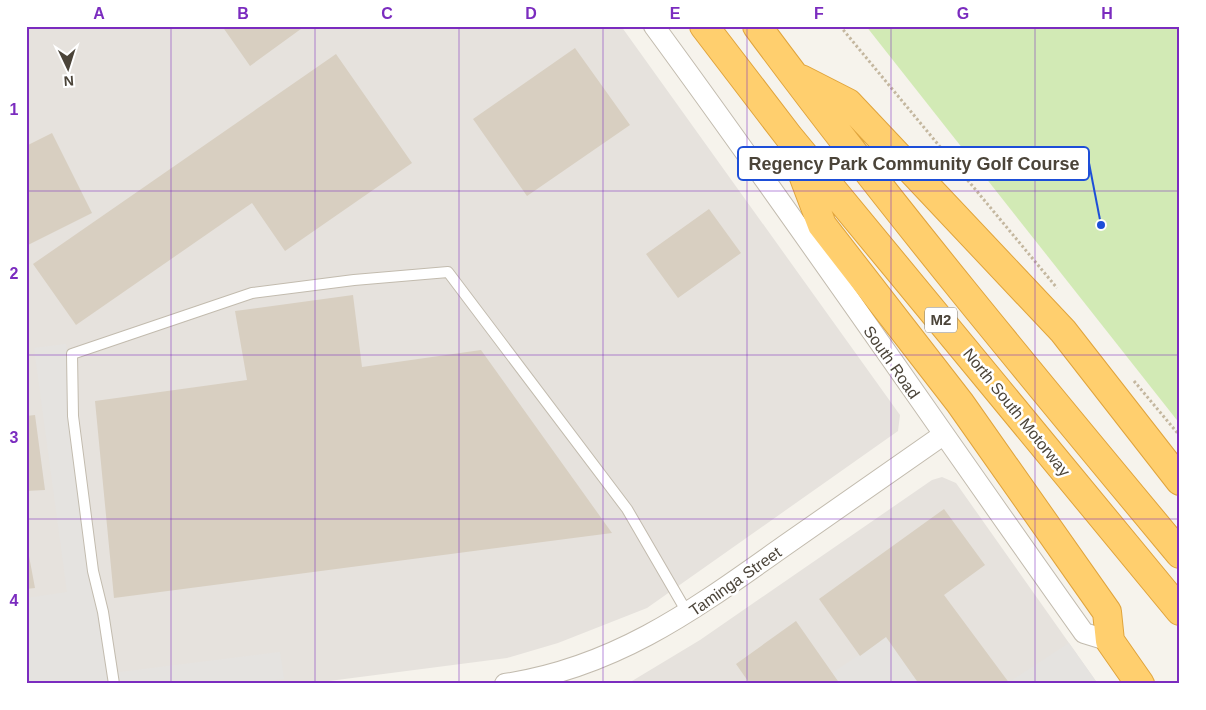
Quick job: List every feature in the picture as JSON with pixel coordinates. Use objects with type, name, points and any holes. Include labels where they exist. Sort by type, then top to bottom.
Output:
[{"type":"highway","name":"North South Motorway","points":[[704,26],[788,137],[1180,611]]},
{"type":"highway","name":"M2","points":[[757,26],[793,75],[1036,381],[1180,554]]},
{"type":"highway","points":[[793,75],[848,103],[1063,331],[1180,481]]},
{"type":"highway","points":[[788,137],[822,225],[960,403],[1107,612],[1110,641],[1140,684]]},
{"type":"street","name":"South Road","points":[[654,26],[738,140],[943,435],[1084,633],[1110,641]]},
{"type":"street","name":"Taminga Street","points":[[505,684],[535,679],[617,652],[688,614],[943,435]]},
{"type":"lane","points":[[114,684],[103,612],[92,561],[73,416],[72,354],[252,294],[354,280],[448,272],[626,509],[688,614]]},
{"type":"path","points":[[840,26],[1059,291]]},
{"type":"path","points":[[1129,375],[1180,436]]},
{"type":"shaded area","points":[[26,26],[621,26],[900,415],[898,431],[647,608],[558,643],[507,658],[306,684],[26,684]]},
{"type":"shaded area","points":[[66,344],[112,673],[280,652],[284,679],[240,684],[26,684],[26,598],[67,592],[34,348]]},
{"type":"shaded area","points":[[942,477],[956,483],[1098,684],[622,684],[632,681],[700,640],[932,480]]},
{"type":"shaded area","points":[[886,637],[919,684],[840,684],[832,673]]},
{"type":"shaded area","points":[[1069,643],[1098,684],[1009,682]]},
{"type":"green space","points":[[866,26],[1180,26],[1180,424]]},
{"type":"building","points":[[222,26],[305,26],[250,66]]},
{"type":"building","points":[[575,48],[630,125],[527,196],[473,119]]},
{"type":"building","points":[[336,54],[412,163],[285,251],[252,203],[76,325],[33,264]]},
{"type":"building","points":[[52,133],[92,213],[26,246],[26,146]]},
{"type":"building","points":[[709,209],[741,253],[678,298],[646,254]]},
{"type":"building","points":[[353,295],[362,367],[481,350],[612,533],[114,598],[95,401],[247,380],[235,311]]},
{"type":"building","points":[[35,415],[45,490],[26,491],[26,416]]},
{"type":"building","points":[[944,509],[985,565],[944,595],[1010,684],[919,684],[886,637],[860,656],[819,599]]},
{"type":"building","points":[[26,540],[35,588],[26,589]]},
{"type":"building","points":[[796,621],[840,684],[750,684],[736,664]]},
{"type":"place","name":"Regency Park Community Golf Course","points":[[1101,225]]}]
